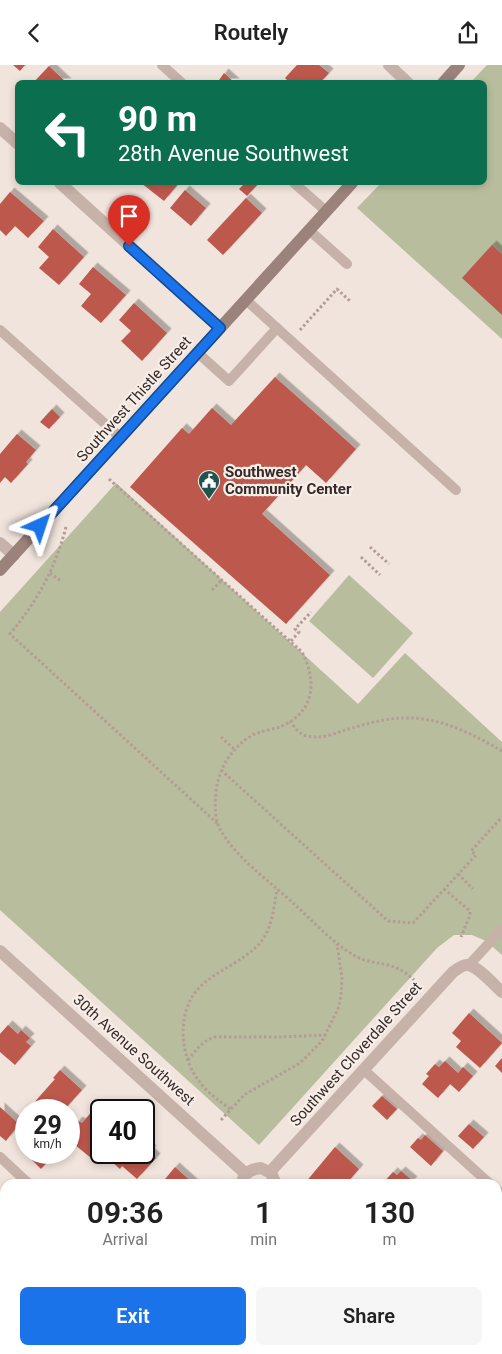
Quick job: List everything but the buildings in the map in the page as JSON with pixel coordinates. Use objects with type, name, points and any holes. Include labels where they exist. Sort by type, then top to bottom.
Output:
[{"type":"street","points":[[388,65],[405,80]]},
{"type":"street","points":[[446,80],[459,65]]},
{"type":"street","points":[[0,129],[15,142]]},
{"type":"street","points":[[62,185],[220,328]]},
{"type":"street","name":"Southwest Thistle Street","points":[[0,571],[350,185]]},
{"type":"street","points":[[0,543],[14,555]]},
{"type":"street","name":"30th Avenue Southwest","points":[[0,951],[244,1179]]},
{"type":"street","points":[[469,965],[478,970],[502,992]]},
{"type":"street","name":"Southwest Cloverdale Street","points":[[270,1172],[453,971],[461,966],[469,965]]},
{"type":"street","points":[[244,1179],[254,1168],[261,1168],[270,1172],[275,1179]]},
{"type":"lane","points":[[162,65],[179,80]]},
{"type":"lane","points":[[296,185],[326,211]]},
{"type":"lane","points":[[309,230],[347,264]]},
{"type":"lane","points":[[246,300],[456,490]]},
{"type":"lane","points":[[198,353],[229,381],[277,328]]},
{"type":"lane","points":[[0,330],[121,438]]},
{"type":"lane","points":[[469,965],[502,929]]},
{"type":"lane","points":[[364,1070],[484,1179]]},
{"type":"lane","points":[[0,1157],[24,1179]]},
{"type":"path","points":[[300,330],[337,289],[350,301]]},
{"type":"path","points":[[109,479],[291,641],[302,652],[307,661],[313,683],[306,705],[290,721],[253,735],[243,741],[221,770],[216,791],[215,813],[218,825]]},
{"type":"path","points":[[66,527],[50,573],[35,602],[10,634],[218,825],[229,842],[241,855],[337,943],[365,961],[400,969],[414,980]]},
{"type":"path","points":[[370,547],[390,564]]},
{"type":"path","points":[[360,557],[380,575]]},
{"type":"path","points":[[50,573],[62,582]]},
{"type":"path","points":[[212,590],[222,580]]},
{"type":"path","points":[[291,641],[299,632],[296,629],[311,612]]},
{"type":"path","points":[[290,721],[301,734],[307,737],[325,737],[384,720],[406,718],[431,720],[463,730],[502,751]]},
{"type":"path","points":[[221,737],[235,750]]},
{"type":"path","points":[[221,770],[388,921],[413,923],[476,855],[471,851],[502,817]]},
{"type":"path","points":[[458,875],[473,889]]},
{"type":"path","points":[[230,1109],[199,1082],[188,1061],[183,1033],[188,1007],[200,986],[260,943],[270,925],[277,889]]},
{"type":"path","points":[[444,889],[470,911],[461,937]]},
{"type":"path","points":[[221,1120],[238,1099],[258,1085],[300,1063],[312,1053],[326,1035],[338,1009],[341,996],[342,978],[337,943]]},
{"type":"path","points":[[188,1061],[199,1046],[215,1037],[326,1035]]},
{"type":"green space","points":[[487,65],[502,65],[502,339],[357,208],[379,185],[487,185],[487,80],[473,80]]},
{"type":"green space","points":[[116,483],[358,704],[405,653],[502,742],[502,955],[486,941],[472,935],[454,935],[437,948],[259,1145],[0,910],[0,612]]},
{"type":"green space","points":[[349,575],[413,633],[373,678],[309,621]]},
{"type":"place","name":"Southwest Community Center","points":[[209,500]]},
{"type":"route","points":[[40,526],[220,328],[129,246]]}]
